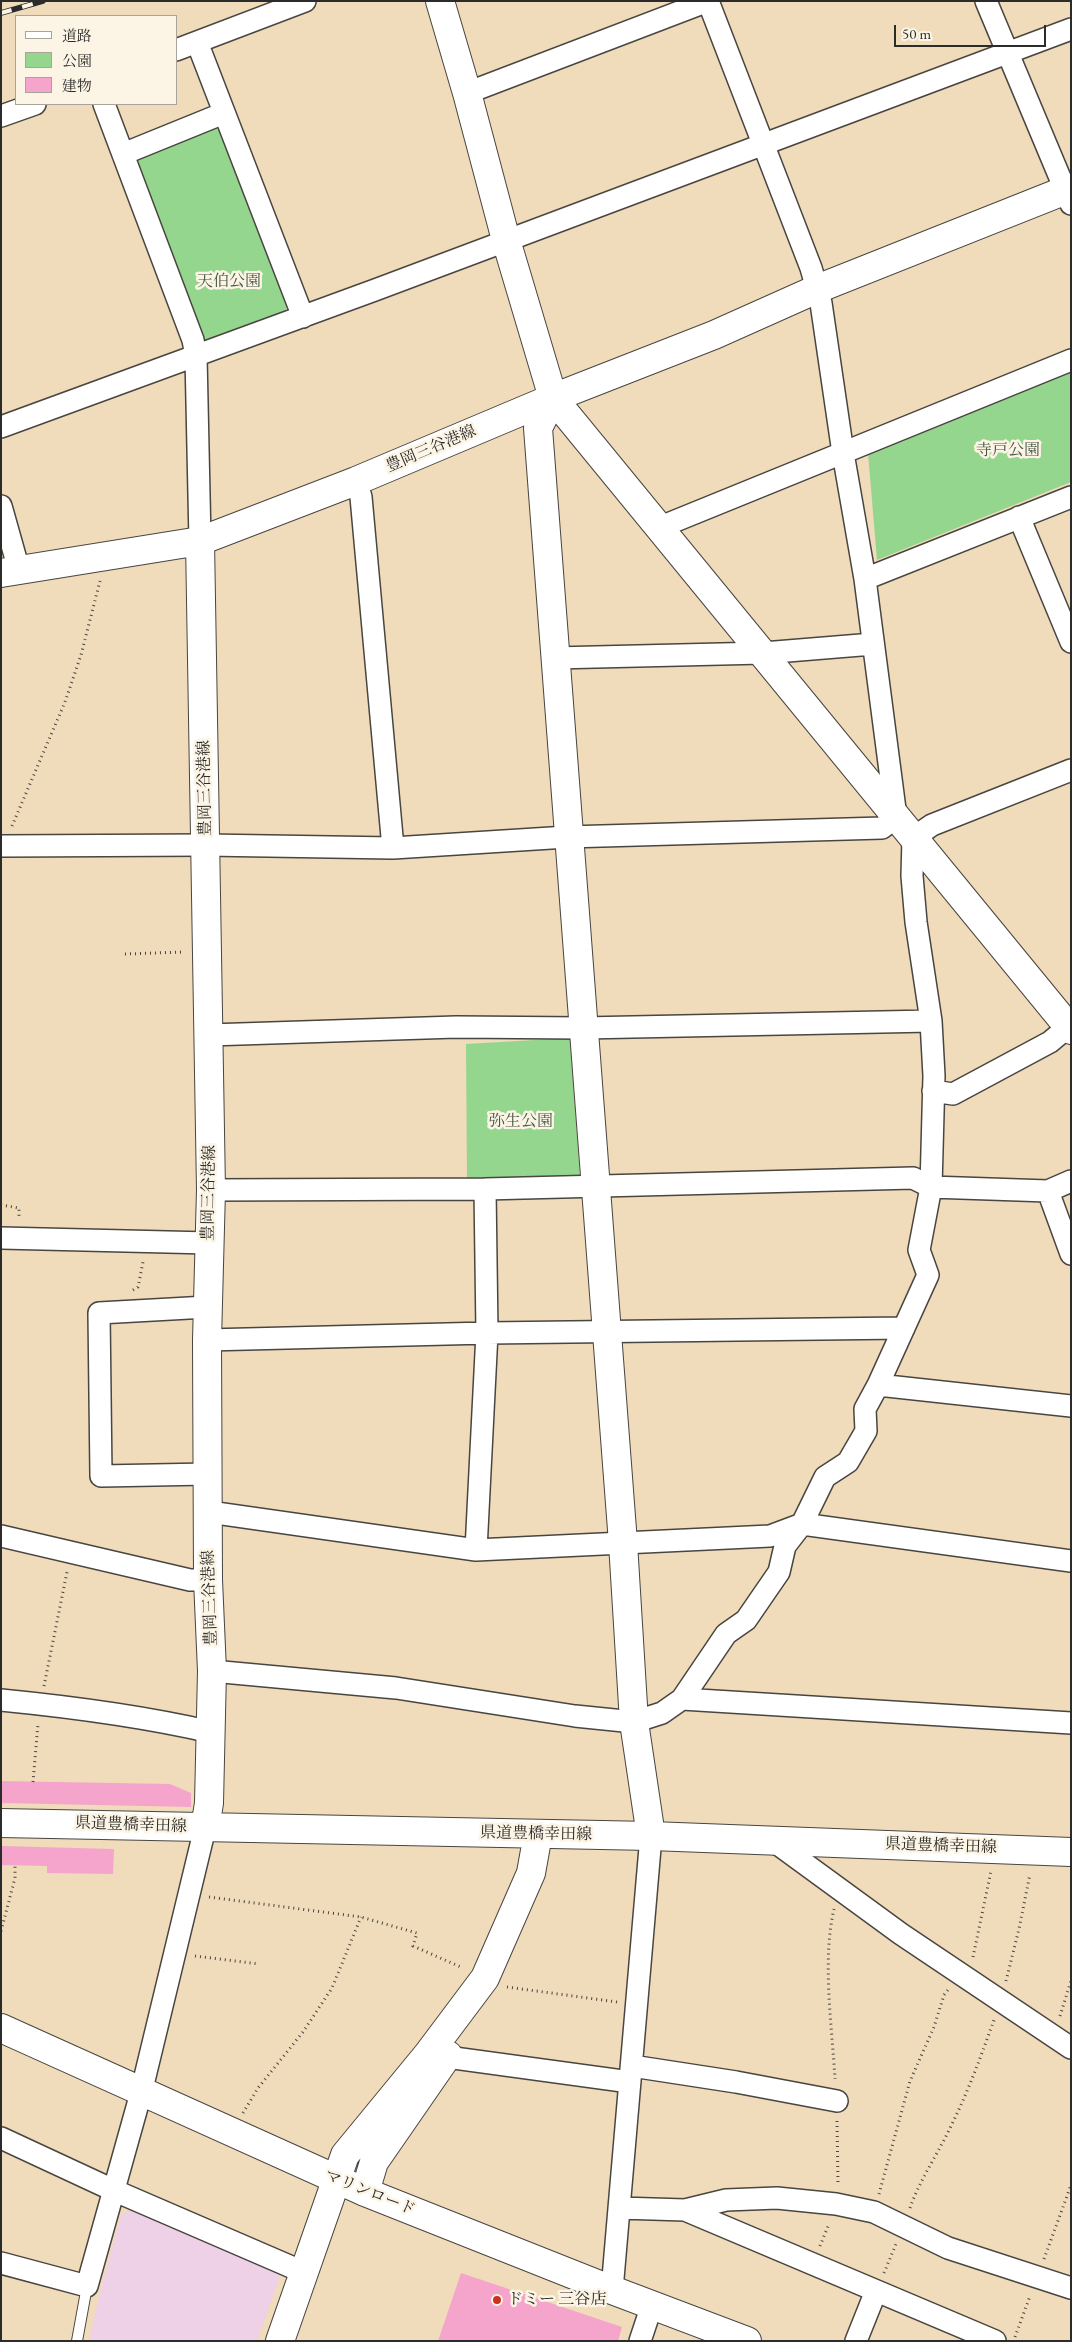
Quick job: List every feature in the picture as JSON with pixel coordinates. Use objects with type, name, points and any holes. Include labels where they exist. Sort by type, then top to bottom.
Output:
[{"type":"street","points":[[178,49],[305,1]]},
{"type":"street","points":[[440,1],[468,93],[506,240],[553,398],[1070,1028],[1050,1042],[953,1094],[933,1091]]},
{"type":"street","points":[[212,1671],[396,1688],[575,1716],[634,1722],[662,1713],[682,1699],[726,1634],[746,1620],[779,1572],[785,1546],[802,1524],[825,1477],[848,1462],[866,1431],[865,1409],[878,1385],[928,1275],[919,1250],[931,1187],[933,1091],[931,1021],[916,922],[912,876],[817,289],[811,268],[764,144],[708,1],[468,93]]},
{"type":"street","points":[[986,1],[1007,54],[1069,194]]},
{"type":"street","points":[[1,427],[642,191],[1071,29]]},
{"type":"street","points":[[197,42],[303,317]]},
{"type":"street","points":[[1,116],[32,105]]},
{"type":"street","points":[[1,506],[10,572],[200,541],[196,356],[193,340],[104,105]]},
{"type":"street","points":[[123,154],[224,113]]},
{"type":"street","name":"豊岡三谷港線","points":[[205,1828],[209,1803],[212,1671],[208,1580],[207,1340],[211,1190],[200,541],[356,481],[553,398],[714,334],[817,289],[1069,194]]},
{"type":"street","points":[[658,528],[1071,360]]},
{"type":"street","points":[[553,398],[538,428],[567,837],[623,1543],[634,1722],[651,1836],[612,2290]]},
{"type":"street","points":[[356,481],[361,497],[393,848]]},
{"type":"street","points":[[864,579],[1071,497]]},
{"type":"street","points":[[1019,517],[1071,642]]},
{"type":"street","points":[[554,658],[763,653],[873,644]]},
{"type":"street","points":[[2,846],[206,845],[393,848],[567,837],[905,828],[932,825],[1071,770]]},
{"type":"street","points":[[209,1035],[456,1027],[583,1028],[931,1021]]},
{"type":"street","points":[[211,1190],[485,1189],[913,1178],[931,1187],[1048,1191],[1071,1181]]},
{"type":"street","points":[[476,1550],[488,1333],[485,1189]]},
{"type":"street","points":[[1048,1191],[1071,1254]]},
{"type":"street","points":[[1,1238],[209,1243]]},
{"type":"street","points":[[208,1307],[99,1313],[101,1476],[208,1474]]},
{"type":"street","points":[[207,1340],[488,1333],[904,1328]]},
{"type":"street","points":[[878,1385],[1071,1406]]},
{"type":"street","points":[[209,1512],[476,1550],[770,1536],[802,1524],[1071,1561]]},
{"type":"street","points":[[1,1536],[190,1580],[208,1580]]},
{"type":"street","points":[[682,1699],[1071,1723]]},
{"type":"street","points":[[1,1700],[146,1717],[211,1732]]},
{"type":"street","name":"県道豊橋幸田線","points":[[1,1823],[651,1836],[775,1842],[1034,1849],[1071,1852]]},
{"type":"street","points":[[1,2263],[87,2286],[141,2093],[205,1828]]},
{"type":"street","points":[[365,2192],[374,2162],[437,2056],[491,1982],[531,1873],[538,1834]]},
{"type":"street","points":[[775,1842],[901,1934],[1062,2042]]},
{"type":"street","name":"マリンロード","points":[[1,2028],[336,2180],[612,2290],[747,2341]]},
{"type":"street","points":[[437,2056],[736,2082],[837,2101]]},
{"type":"street","points":[[280,2341],[344,2155],[437,2056]]},
{"type":"street","points":[[1,2138],[113,2190],[303,2272]]},
{"type":"street","points":[[620,2208],[685,2210],[726,2200],[777,2198],[836,2204],[874,2212],[948,2248],[1071,2288]]},
{"type":"street","points":[[685,2210],[995,2341]]},
{"type":"street","points":[[856,2341],[876,2291]]},
{"type":"street","points":[[640,2341],[652,2305]]},
{"type":"lane","points":[[77,2341],[87,2286]]},
{"type":"path","points":[[2,846],[65,702],[81,656],[107,556]]},
{"type":"path","points":[[125,954],[208,952]]},
{"type":"path","points":[[144,1311],[133,1290],[138,1287],[147,1242]]},
{"type":"path","points":[[33,1782],[40,1704],[71,1552]]},
{"type":"path","points":[[874,2212],[910,2081],[934,2027],[944,1994],[972,1960],[996,1848]]},
{"type":"path","points":[[876,2291],[916,2191],[951,2127],[976,2071],[1001,2002],[1019,1930],[1034,1849]]},
{"type":"path","points":[[1,1931],[15,1878],[15,1865]]},
{"type":"path","points":[[189,1894],[360,1916],[417,1934],[413,1946],[491,1982],[637,2004]]},
{"type":"path","points":[[231,2133],[258,2088],[318,2012],[332,1988],[360,1916]]},
{"type":"path","points":[[175,1953],[259,1964]]},
{"type":"path","points":[[1062,2042],[1071,1981]]},
{"type":"shaded area","points":[[135,2207],[282,2271],[257,2341],[89,2341],[121,2215]]},
{"type":"green space","name":"天伯公園","points":[[210,123],[221,127],[289,303],[284,313],[207,342],[197,335],[132,160]]},
{"type":"green space","name":"寺戸公園","points":[[1071,370],[1071,482],[877,560],[868,453]]},
{"type":"green space","name":"弥生公園","points":[[570,1038],[580,1177],[467,1180],[466,1044]]},
{"type":"building","points":[[1,1781],[170,1784],[191,1793],[191,1807],[1,1803]]},
{"type":"building","points":[[1,1846],[114,1849],[113,1874],[47,1873],[47,1866],[1,1865]]},
{"type":"building","name":"ドミー 三谷店","points":[[461,2273],[622,2327],[618,2341],[438,2341]]},
{"type":"railway","points":[[1,13],[43,1]]},
{"type":"place","name":"ドミー 三谷店","points":[[497,2300]]}]
